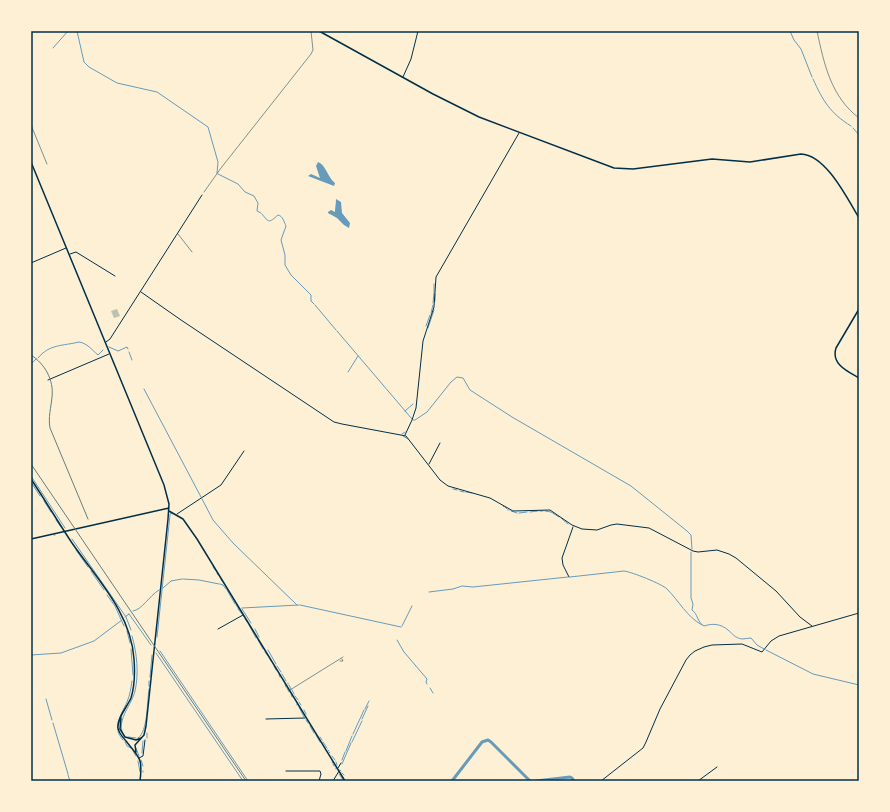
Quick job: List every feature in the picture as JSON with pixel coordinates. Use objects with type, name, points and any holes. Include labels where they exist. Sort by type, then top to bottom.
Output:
[{"type":"street","points":[[319,31],[403,78],[479,117],[609,167],[633,169],[712,159],[750,162],[801,154],[809,155],[830,172],[859,218]]},
{"type":"street","points":[[403,78],[410,62],[418,31]]},
{"type":"street","points":[[404,436],[416,408],[423,341],[434,307],[436,277],[519,132]]},
{"type":"street","points":[[31,162],[166,490],[169,509],[146,729],[141,738],[131,746]]},
{"type":"street","points":[[105,342],[109,340],[141,292],[202,195]]},
{"type":"street","points":[[31,264],[66,248]]},
{"type":"street","points":[[69,254],[76,252],[115,276]]},
{"type":"street","points":[[141,292],[334,422],[382,431],[404,436],[409,439],[442,482],[448,486],[485,496],[515,511],[550,510],[574,526],[582,529],[592,531],[611,524],[649,528],[693,551],[698,552],[717,550],[729,554],[742,562],[776,591],[800,617],[812,626]]},
{"type":"street","points":[[859,309],[836,348],[835,354],[836,361],[840,367],[859,378]]},
{"type":"street","points":[[48,380],[110,354]]},
{"type":"street","points":[[429,465],[440,443]]},
{"type":"street","points":[[177,515],[221,484],[244,451]]},
{"type":"street","points":[[31,479],[126,622],[133,652],[134,683],[131,697],[118,725],[119,732],[136,752],[139,758],[142,766],[140,781]]},
{"type":"street","points":[[31,540],[65,531],[169,509],[177,515],[191,530],[244,614],[345,781]]},
{"type":"street","points":[[569,576],[563,566],[562,558],[574,526]]},
{"type":"street","points":[[601,781],[643,748],[660,709],[686,660],[692,653],[708,646],[734,644],[745,645],[762,652],[776,637],[859,613]]},
{"type":"street","points":[[218,629],[244,614]]},
{"type":"street","points":[[266,719],[301,719],[306,717]]},
{"type":"street","points":[[121,718],[121,732],[125,738],[141,738]]},
{"type":"street","points":[[127,743],[129,739]]},
{"type":"street","points":[[134,739],[136,752]]},
{"type":"street","points":[[139,758],[143,756],[145,740]]},
{"type":"street","points":[[338,769],[341,763]]},
{"type":"street","points":[[698,781],[717,767]]},
{"type":"street","points":[[286,771],[319,771],[321,772],[319,781]]},
{"type":"street","points":[[333,781],[339,771]]},
{"type":"lane","points":[[31,125],[47,164]]},
{"type":"lane","points":[[178,234],[192,252]]},
{"type":"lane","points":[[290,690],[343,657]]},
{"type":"path","points":[[202,195],[221,168],[311,54],[311,31]]},
{"type":"path","points":[[817,31],[830,82],[842,101],[859,118]]},
{"type":"water","points":[[318,162],[323,166],[335,183],[334,186],[308,176],[311,174],[320,178],[316,166]]},
{"type":"water","points":[[336,199],[341,202],[342,213],[350,223],[349,228],[328,213],[331,210],[335,212]]},
{"type":"building","points":[[117,309],[120,316],[114,318],[111,311]]},
{"type":"waterway","points":[[53,48],[68,31]]},
{"type":"waterway","points":[[77,31],[84,62],[89,67],[117,83],[157,92],[208,127],[218,162],[217,173]]},
{"type":"waterway","points":[[790,31],[794,40],[801,49],[812,77]]},
{"type":"waterway","points":[[813,79],[820,94],[832,111],[851,126]]},
{"type":"waterway","points":[[853,128],[859,135]]},
{"type":"waterway","points":[[218,174],[238,184],[245,192],[254,196],[258,203],[257,211],[261,213]]},
{"type":"waterway","points":[[262,214],[269,221],[278,215],[283,219],[286,226],[281,240],[285,255],[285,265],[291,275],[311,295],[311,301],[314,304]]},
{"type":"waterway","points":[[434,284],[434,292]]},
{"type":"waterway","points":[[433,303],[434,293]]},
{"type":"waterway","points":[[435,294],[435,301]]},
{"type":"waterway","points":[[315,305],[336,330]]},
{"type":"waterway","points":[[431,313],[433,305]]},
{"type":"waterway","points":[[428,328],[434,310]]},
{"type":"waterway","points":[[426,326],[430,315]]},
{"type":"waterway","points":[[337,331],[412,419]]},
{"type":"waterway","points":[[38,358],[42,353],[57,346],[79,342],[87,345],[98,355],[103,350]]},
{"type":"waterway","points":[[109,347],[118,351],[127,347],[128,349]]},
{"type":"waterway","points":[[129,352],[132,360]]},
{"type":"waterway","points":[[348,372],[358,356]]},
{"type":"waterway","points":[[31,364],[36,359]]},
{"type":"waterway","points":[[413,420],[427,412],[451,382],[457,377],[463,378],[470,390],[512,417],[631,486],[691,535],[692,549]]},
{"type":"waterway","points":[[144,389],[201,497]]},
{"type":"waterway","points":[[405,411],[413,404]]},
{"type":"waterway","points":[[403,436],[408,439]]},
{"type":"waterway","points":[[31,476],[65,528]]},
{"type":"waterway","points":[[31,482],[40,496]]},
{"type":"waterway","points":[[453,489],[457,490]]},
{"type":"waterway","points":[[460,491],[464,492]]},
{"type":"waterway","points":[[466,492],[472,493]]},
{"type":"waterway","points":[[202,499],[213,520],[233,543],[297,605]]},
{"type":"waterway","points":[[44,501],[51,512]]},
{"type":"waterway","points":[[511,511],[517,513]]},
{"type":"waterway","points":[[530,512],[538,511]]},
{"type":"waterway","points":[[545,511],[551,512],[559,517]]},
{"type":"waterway","points":[[519,513],[527,512]]},
{"type":"waterway","points":[[157,637],[170,515],[171,513],[173,514]]},
{"type":"waterway","points":[[561,518],[568,524]]},
{"type":"waterway","points":[[56,520],[61,527]]},
{"type":"waterway","points":[[72,539],[126,617]]},
{"type":"waterway","points":[[76,550],[88,567]]},
{"type":"waterway","points":[[691,552],[692,610],[700,622],[704,626],[714,624],[723,626],[736,637],[743,639],[751,638],[757,645],[764,649]]},
{"type":"waterway","points":[[213,567],[216,571]]},
{"type":"waterway","points":[[91,571],[104,590]]},
{"type":"waterway","points":[[570,577],[624,571],[640,576],[667,589],[687,613],[702,625]]},
{"type":"waterway","points":[[429,592],[453,589],[462,586],[473,587],[568,577]]},
{"type":"waterway","points":[[163,588],[171,581],[182,579]]},
{"type":"waterway","points":[[183,579],[199,580],[219,584]]},
{"type":"waterway","points":[[220,584],[226,589]]},
{"type":"waterway","points":[[133,611],[143,605],[159,590]]},
{"type":"waterway","points":[[227,590],[235,604]]},
{"type":"waterway","points":[[107,595],[115,606],[124,626]]},
{"type":"waterway","points":[[236,605],[239,609]]},
{"type":"waterway","points":[[242,608],[299,605]]},
{"type":"waterway","points":[[300,605],[401,627]]},
{"type":"waterway","points":[[402,626],[412,606]]},
{"type":"waterway","points":[[238,609],[242,614]]},
{"type":"waterway","points":[[242,609],[251,623]]},
{"type":"waterway","points":[[129,614],[151,645]]},
{"type":"waterway","points":[[125,617],[129,614]]},
{"type":"waterway","points":[[126,617],[131,630]]},
{"type":"waterway","points":[[245,619],[248,623]]},
{"type":"waterway","points":[[31,655],[61,653],[94,641],[122,620]]},
{"type":"waterway","points":[[249,625],[256,638]]},
{"type":"waterway","points":[[255,629],[259,637]]},
{"type":"waterway","points":[[127,631],[130,643]]},
{"type":"waterway","points":[[122,731],[122,721],[135,691],[137,678],[137,664],[132,636]]},
{"type":"waterway","points":[[258,640],[263,649]]},
{"type":"waterway","points":[[397,640],[404,652],[427,679],[427,684]]},
{"type":"waterway","points":[[131,649],[133,675]]},
{"type":"waterway","points":[[268,650],[276,664]]},
{"type":"waterway","points":[[766,650],[813,674],[859,685]]},
{"type":"waterway","points":[[160,651],[248,781]]},
{"type":"waterway","points":[[265,652],[268,656]]},
{"type":"waterway","points":[[156,653],[243,781]]},
{"type":"waterway","points":[[150,677],[152,655]]},
{"type":"waterway","points":[[274,666],[276,670]]},
{"type":"waterway","points":[[277,666],[281,672]]},
{"type":"waterway","points":[[282,674],[286,681]]},
{"type":"waterway","points":[[123,740],[119,735],[117,726],[129,697],[132,681]]},
{"type":"waterway","points":[[149,681],[149,686]]},
{"type":"waterway","points":[[289,685],[291,689]]},
{"type":"waterway","points":[[287,688],[289,692]]},
{"type":"waterway","points":[[430,688],[433,693]]},
{"type":"waterway","points":[[138,738],[144,730],[149,689]]},
{"type":"waterway","points":[[292,690],[294,694]]},
{"type":"waterway","points":[[295,696],[298,700]]},
{"type":"waterway","points":[[46,699],[52,720]]},
{"type":"waterway","points":[[365,709],[369,701]]},
{"type":"waterway","points":[[362,719],[368,706]]},
{"type":"waterway","points":[[299,707],[304,717]]},
{"type":"waterway","points":[[304,710],[306,714]]},
{"type":"waterway","points":[[353,734],[364,710]]},
{"type":"waterway","points":[[352,742],[362,721]]},
{"type":"waterway","points":[[53,723],[68,774]]},
{"type":"waterway","points":[[310,726],[314,733]]},
{"type":"waterway","points":[[147,733],[147,738]]},
{"type":"waterway","points":[[316,735],[320,742]]},
{"type":"waterway","points":[[346,751],[352,736]]},
{"type":"waterway","points":[[128,737],[136,738]]},
{"type":"waterway","points":[[452,781],[482,742],[488,740],[530,781]]},
{"type":"waterway","points":[[142,753],[143,741]]},
{"type":"waterway","points":[[125,742],[127,746],[131,748]]},
{"type":"waterway","points":[[323,742],[327,748]]},
{"type":"waterway","points":[[342,764],[351,743]]},
{"type":"waterway","points":[[136,748],[139,756]]},
{"type":"waterway","points":[[133,751],[136,756]]},
{"type":"waterway","points":[[342,760],[345,752]]},
{"type":"waterway","points":[[332,756],[335,760]]},
{"type":"waterway","points":[[141,760],[143,766]]},
{"type":"waterway","points":[[138,761],[140,772]]},
{"type":"waterway","points":[[339,774],[344,781]]},
{"type":"waterway","points":[[68,775],[70,781]]},
{"type":"waterway","points":[[536,781],[570,777],[574,781]]},
{"type":"railway","points":[[31,355],[48,373],[52,385],[49,416],[50,428],[88,519]]},
{"type":"railway","points":[[31,464],[246,781]]}]
